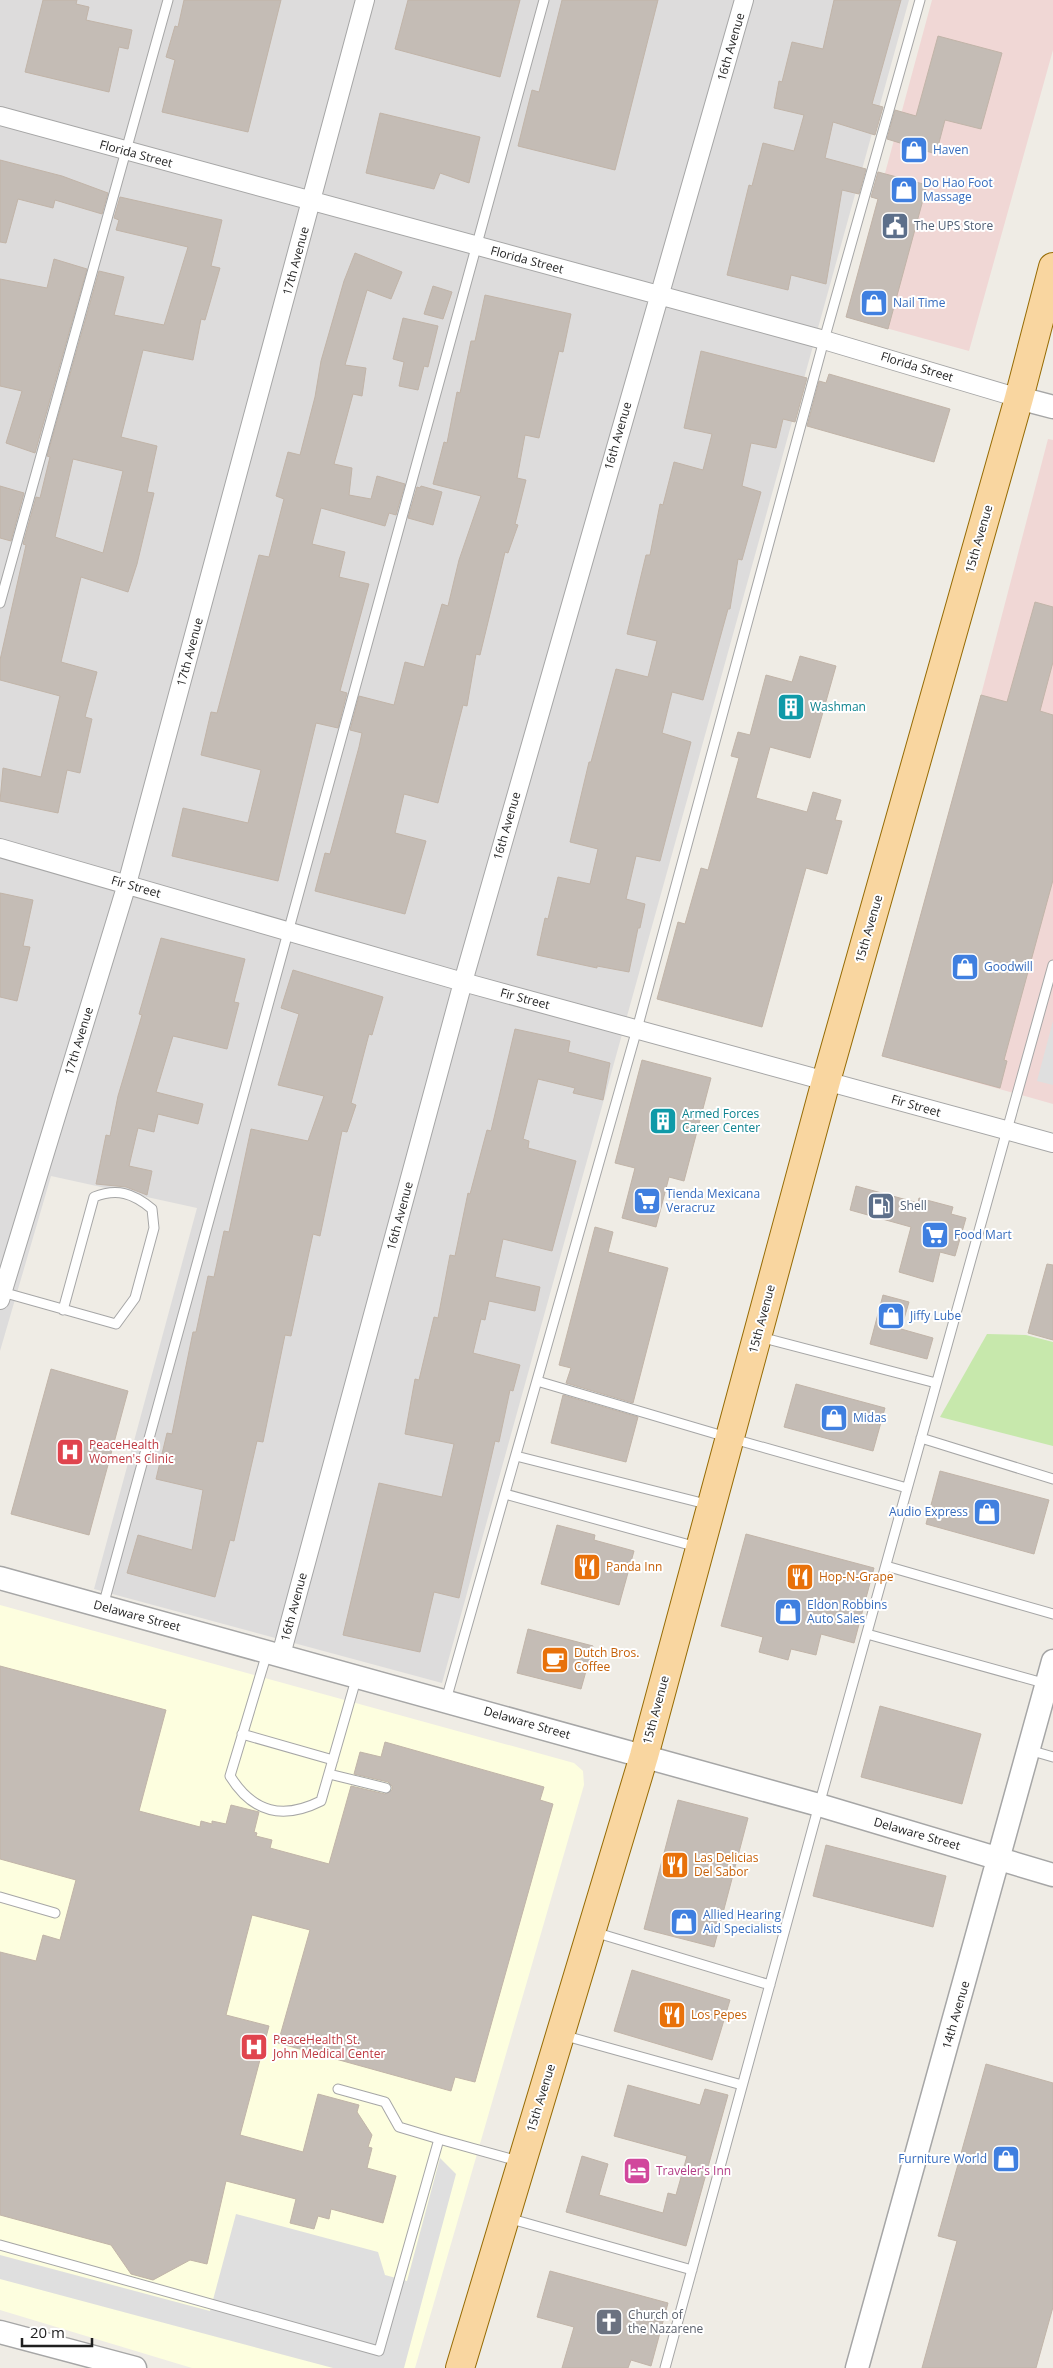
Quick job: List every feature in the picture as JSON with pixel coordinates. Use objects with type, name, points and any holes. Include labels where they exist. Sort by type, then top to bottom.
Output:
[{"type":"main road","name":"15th Avenue","points":[[460,2368],[644,1756],[826,1080],[1052,276]]},
{"type":"street","name":"17th Avenue","points":[[1,1296],[127,884],[365,0]]},
{"type":"street","name":"16th Avenue","points":[[274,1653],[658,296],[744,0]]},
{"type":"street","name":"Florida Street","points":[[0,116],[824,340],[1019,398],[1053,406]]},
{"type":"street","name":"Fir Street","points":[[0,848],[463,982],[1053,1143]]},
{"type":"street","name":"Delaware Street","points":[[0,1578],[446,1700],[818,1805],[1053,1875]]},
{"type":"street","name":"14th Avenue","points":[[857,2368],[1053,1661]]},
{"type":"street","points":[[0,2332],[135,2368]]},
{"type":"lane","points":[[0,603],[168,0]]},
{"type":"lane","points":[[103,1606],[544,0]]},
{"type":"lane","points":[[446,1700],[637,1029],[824,340],[920,0]]},
{"type":"lane","points":[[666,2368],[818,1805],[1053,965]]},
{"type":"lane","points":[[1,1296],[116,1324],[135,1298],[154,1228],[152,1209],[140,1199],[111,1191],[94,1197],[63,1310]]},
{"type":"lane","points":[[757,1337],[936,1383]]},
{"type":"lane","points":[[537,1381],[907,1488]]},
{"type":"lane","points":[[921,1438],[1053,1479]]},
{"type":"lane","points":[[516,1456],[712,1506]]},
{"type":"lane","points":[[505,1494],[700,1547]]},
{"type":"lane","points":[[886,1566],[1053,1614]]},
{"type":"lane","points":[[867,1634],[1047,1684]]},
{"type":"lane","points":[[274,1653],[242,1734],[230,1776],[239,1792],[253,1803],[270,1810],[288,1812],[305,1809],[321,1801],[357,1676]]},
{"type":"lane","points":[[242,1734],[333,1760]]},
{"type":"lane","points":[[1028,1750],[1053,1757]]},
{"type":"lane","points":[[329,1774],[386,1788]]},
{"type":"lane","points":[[0,1896],[56,1913]]},
{"type":"lane","points":[[591,1931],[770,1985]]},
{"type":"lane","points":[[560,2035],[742,2085]]},
{"type":"lane","points":[[338,2089],[385,2102],[399,2127],[522,2162]]},
{"type":"lane","points":[[0,2245],[379,2352],[439,2138]]},
{"type":"lane","points":[[505,2218],[692,2270]]},
{"type":"shaded area","points":[[0,0],[909,0],[442,1683],[94,1589],[197,1208],[51,1176],[0,1351]]},
{"type":"shaded area","points":[[932,0],[1053,0],[1053,50],[969,351],[846,317]]},
{"type":"shaded area","points":[[1048,439],[1053,440],[1053,1104],[882,1056],[981,695]]},
{"type":"shaded area","points":[[1053,1021],[1053,1085],[1037,1081]]},
{"type":"shaded area","name":"PeaceHealth St. John Medical Center","points":[[0,1605],[574,1763],[583,1771],[584,1785],[415,2368],[192,2368],[0,2310]]},
{"type":"shaded area","points":[[440,2158],[456,2174],[404,2368],[333,2368],[0,2279],[0,2255],[210,2311],[236,2214],[378,2252],[385,2275],[407,2281]]},
{"type":"green space","points":[[987,1334],[1026,1335],[1053,1342],[1053,1446],[940,1417]]},
{"type":"building","points":[[43,0],[77,0],[76,4],[89,7],[86,20],[132,30],[128,49],[119,47],[109,92],[25,72]]},
{"type":"building","points":[[184,0],[281,0],[248,132],[162,112],[175,60],[166,57],[175,26],[178,27]]},
{"type":"building","points":[[408,0],[520,0],[500,77],[395,49]]},
{"type":"building","points":[[562,0],[658,0],[615,170],[518,146],[532,90],[539,92]]},
{"type":"building","points":[[834,0],[901,0],[872,104],[883,107],[875,135],[833,122],[825,158],[866,169],[859,194],[842,190],[826,284],[791,275],[788,290],[727,275],[749,185],[752,186],[763,143],[794,151],[804,115],[774,108],[779,81],[782,82],[792,42],[823,49]]},
{"type":"building","points":[[938,36],[1002,53],[981,129],[945,120],[936,154],[887,139],[895,110],[916,116]]},
{"type":"building","points":[[380,113],[480,137],[469,183],[440,173],[434,189],[366,173]]},
{"type":"building","points":[[0,160],[62,176],[108,193],[102,214],[55,200],[53,208],[18,199],[6,243],[0,242]]},
{"type":"building","points":[[878,172],[927,185],[888,329],[846,317],[878,199],[871,197]]},
{"type":"building","points":[[120,197],[222,220],[211,266],[220,268],[205,320],[201,319],[193,360],[143,350],[121,437],[157,446],[147,492],[154,493],[137,564],[128,592],[81,577],[61,662],[97,672],[85,717],[92,719],[80,773],[67,770],[58,813],[0,801],[3,768],[41,777],[60,696],[0,680],[0,660],[26,545],[23,544],[36,497],[40,498],[50,457],[47,456],[99,271],[124,277],[114,315],[164,325],[188,247],[116,230],[119,220],[114,218]],"holes":[[[73,459],[123,471],[103,553],[55,537]]]},
{"type":"building","points":[[355,253],[402,272],[391,299],[367,290],[345,365],[366,368],[362,396],[353,394],[334,464],[352,468],[349,495],[371,499],[377,476],[405,484],[396,515],[389,513],[385,526],[321,508],[312,544],[345,552],[339,577],[369,584],[340,691],[347,693],[338,728],[316,723],[278,881],[172,856],[183,808],[248,823],[261,770],[201,755],[211,712],[217,713],[259,555],[269,557],[284,499],[276,496],[288,452],[300,455],[315,397],[321,361],[344,281]]},
{"type":"building","points":[[54,259],[87,269],[35,453],[6,443],[22,391],[0,386],[0,279],[47,288]]},
{"type":"building","points":[[433,286],[452,292],[443,319],[424,314]]},
{"type":"building","points":[[485,295],[571,314],[563,352],[559,351],[539,438],[525,435],[517,478],[526,480],[515,524],[518,525],[508,553],[505,552],[480,655],[476,654],[467,706],[463,705],[438,803],[404,794],[395,833],[426,841],[405,914],[315,891],[325,853],[330,854],[359,747],[362,733],[350,730],[359,696],[394,705],[405,662],[424,667],[442,604],[448,606],[459,560],[481,496],[433,484],[444,442],[447,443],[457,392],[460,393],[471,341],[475,341]]},
{"type":"building","points":[[403,318],[438,326],[428,367],[424,366],[418,390],[399,386],[404,362],[393,359]]},
{"type":"building","points":[[701,351],[807,378],[795,422],[783,419],[776,448],[751,443],[742,486],[761,492],[742,560],[738,559],[730,609],[728,609],[703,700],[672,692],[662,733],[691,742],[660,861],[636,856],[626,899],[645,904],[629,972],[597,966],[597,968],[537,955],[545,918],[548,919],[558,877],[590,884],[598,849],[570,842],[589,762],[591,762],[616,669],[648,677],[657,641],[627,634],[646,555],[650,555],[660,504],[663,505],[674,462],[703,470],[712,434],[684,428]]},
{"type":"building","points":[[829,374],[950,409],[934,462],[807,426],[819,381],[826,383]]},
{"type":"building","points":[[0,486],[24,493],[11,541],[0,538]]},
{"type":"building","points":[[421,486],[442,492],[433,525],[408,518],[417,487],[420,488]]},
{"type":"building","points":[[1035,602],[1053,607],[1053,662],[1040,711],[1053,715],[1053,880],[1004,1060],[1007,1061],[1000,1088],[882,1056],[981,695],[1007,702]]},
{"type":"building","points":[[800,656],[836,666],[810,758],[770,747],[756,798],[807,812],[813,792],[841,800],[835,820],[842,821],[827,874],[806,868],[762,1027],[657,999],[678,922],[685,924],[701,868],[708,870],[739,758],[731,756],[738,732],[750,735],[766,675],[792,682]]},
{"type":"building","points":[[0,893],[33,900],[23,946],[30,947],[17,1001],[0,997]]},
{"type":"building","points":[[161,938],[245,959],[234,1002],[239,1003],[227,1049],[173,1036],[156,1092],[203,1104],[198,1124],[158,1114],[154,1132],[138,1128],[129,1166],[152,1171],[147,1195],[126,1187],[96,1184],[106,1135],[110,1136],[118,1096],[142,1015],[139,1014]]},
{"type":"building","points":[[293,970],[383,997],[372,1035],[369,1034],[351,1103],[356,1105],[347,1132],[342,1131],[320,1236],[313,1234],[291,1336],[285,1335],[263,1442],[257,1441],[234,1541],[230,1540],[215,1597],[127,1573],[138,1535],[192,1550],[203,1490],[156,1479],[167,1433],[172,1434],[193,1332],[196,1332],[208,1276],[214,1277],[224,1231],[229,1232],[251,1129],[308,1141],[324,1096],[278,1085],[299,1014],[281,1008]]},
{"type":"building","points":[[515,1029],[570,1041],[568,1052],[610,1063],[603,1100],[573,1093],[575,1088],[538,1079],[523,1139],[529,1141],[528,1148],[576,1161],[552,1251],[503,1239],[495,1277],[540,1287],[535,1311],[489,1301],[485,1320],[481,1319],[473,1353],[520,1365],[513,1391],[510,1390],[499,1442],[495,1441],[459,1598],[434,1592],[420,1652],[343,1635],[379,1483],[442,1497],[454,1444],[405,1434],[415,1379],[419,1380],[434,1317],[438,1318],[450,1255],[455,1256],[468,1193],[470,1194],[487,1130],[491,1131]]},
{"type":"building","name":"Armed Forces Career Center","points":[[642,1060],[711,1078],[684,1181],[669,1177],[656,1227],[622,1218],[635,1168],[615,1163]]},
{"type":"building","name":"Food Mart","points":[[856,1186],[918,1203],[919,1198],[953,1207],[951,1214],[966,1218],[955,1256],[940,1252],[933,1282],[899,1272],[911,1227],[850,1210]]},
{"type":"building","points":[[595,1227],[613,1232],[608,1252],[668,1268],[633,1403],[566,1383],[571,1368],[559,1365]]},
{"type":"building","points":[[1047,1264],[1053,1265],[1053,1340],[1028,1333]]},
{"type":"building","name":"Jiffy Lube","points":[[883,1295],[909,1302],[901,1329],[933,1338],[927,1359],[870,1344]]},
{"type":"building","name":"PeaceHealth Women's Clinic","points":[[51,1369],[128,1391],[89,1535],[11,1514]]},
{"type":"building","name":"Midas","points":[[796,1384],[885,1408],[873,1451],[784,1427]]},
{"type":"building","points":[[563,1395],[638,1417],[626,1462],[551,1443]]},
{"type":"building","name":"Audio Express","points":[[940,1471],[1049,1500],[1034,1554],[926,1524]]},
{"type":"building","name":"Panda Inn","points":[[557,1525],[595,1535],[594,1540],[634,1551],[619,1605],[541,1584]]},
{"type":"building","points":[[746,1534],[874,1568],[854,1643],[821,1634],[816,1655],[791,1649],[788,1660],[759,1652],[763,1637],[721,1626]]},
{"type":"building","name":"Dutch Bros. Coffee","points":[[528,1629],[593,1646],[581,1689],[517,1673]]},
{"type":"building","points":[[0,1666],[166,1710],[139,1811],[200,1827],[201,1821],[212,1824],[212,1821],[226,1824],[231,1805],[259,1812],[254,1832],[257,1833],[256,1836],[272,1840],[270,1848],[329,1864],[351,1786],[385,1794],[392,1790],[392,1786],[388,1782],[354,1774],[360,1752],[381,1757],[385,1742],[544,1787],[540,1800],[553,1804],[475,2082],[455,2077],[451,2091],[278,2043],[310,1930],[252,1915],[226,2015],[269,2026],[240,2135],[303,2152],[318,2094],[359,2105],[357,2112],[372,2135],[368,2147],[372,2148],[367,2168],[396,2176],[383,2223],[331,2209],[329,2219],[318,2216],[314,2229],[290,2223],[296,2199],[226,2181],[207,2264],[190,2260],[153,2280],[131,2274],[111,2245],[0,2215],[0,1952],[36,1961],[43,1935],[60,1940],[76,1880],[0,1859]]},
{"type":"building","points":[[880,1706],[981,1734],[962,1804],[861,1777]]},
{"type":"building","points":[[678,1800],[748,1818],[714,1947],[644,1929]]},
{"type":"building","points":[[826,1845],[946,1876],[933,1927],[813,1896]]},
{"type":"building","name":"Los Pepes","points":[[632,1970],[730,2000],[712,2060],[614,2031]]},
{"type":"building","name":"Furniture World","points":[[986,2064],[1053,2083],[1053,2307],[1036,2368],[922,2368],[957,2241],[938,2236]]},
{"type":"building","points":[[628,2085],[700,2105],[705,2089],[728,2095],[686,2246],[566,2212],[582,2156],[608,2164],[599,2195],[663,2213],[668,2193],[676,2195],[687,2156],[614,2136]]},
{"type":"building","name":"Church of the Nazarene","points":[[550,2271],[668,2303],[651,2366],[631,2360],[628,2368],[562,2368],[574,2327],[537,2317]]},
{"type":"place","name":"Haven","points":[[914,150]]},
{"type":"place","name":"Do Hao Foot Massage","points":[[904,190]]},
{"type":"place","name":"The UPS Store","points":[[895,226]]},
{"type":"place","name":"Nail Time","points":[[874,303]]},
{"type":"place","name":"Washman","points":[[791,707]]},
{"type":"place","name":"Goodwill","points":[[965,967]]},
{"type":"place","name":"Armed Forces Career Center","points":[[663,1121]]},
{"type":"place","name":"Tienda Mexicana Veracruz","points":[[647,1201]]},
{"type":"place","name":"Shell","points":[[881,1206]]},
{"type":"place","name":"Food Mart","points":[[935,1235]]},
{"type":"place","name":"Jiffy Lube","points":[[891,1316]]},
{"type":"place","name":"Midas","points":[[834,1418]]},
{"type":"place","name":"PeaceHealth Women's Clinic","points":[[70,1452]]},
{"type":"place","name":"Audio Express","points":[[987,1512]]},
{"type":"place","name":"Panda Inn","points":[[587,1567]]},
{"type":"place","name":"Hop-N-Grape","points":[[800,1577]]},
{"type":"place","name":"Eldon Robbins Auto Sales","points":[[788,1612]]},
{"type":"place","name":"Dutch Bros. Coffee","points":[[555,1660]]},
{"type":"place","name":"Las Delicias Del Sabor","points":[[675,1865]]},
{"type":"place","name":"Allied Hearing Aid Specialists","points":[[684,1922]]},
{"type":"place","name":"Los Pepes","points":[[672,2015]]},
{"type":"place","name":"PeaceHealth St. John Medical Center","points":[[254,2047]]},
{"type":"place","name":"Furniture World","points":[[1006,2159]]},
{"type":"place","name":"Traveler's Inn","points":[[637,2171]]},
{"type":"place","name":"Church of the Nazarene","points":[[609,2322]]}]
